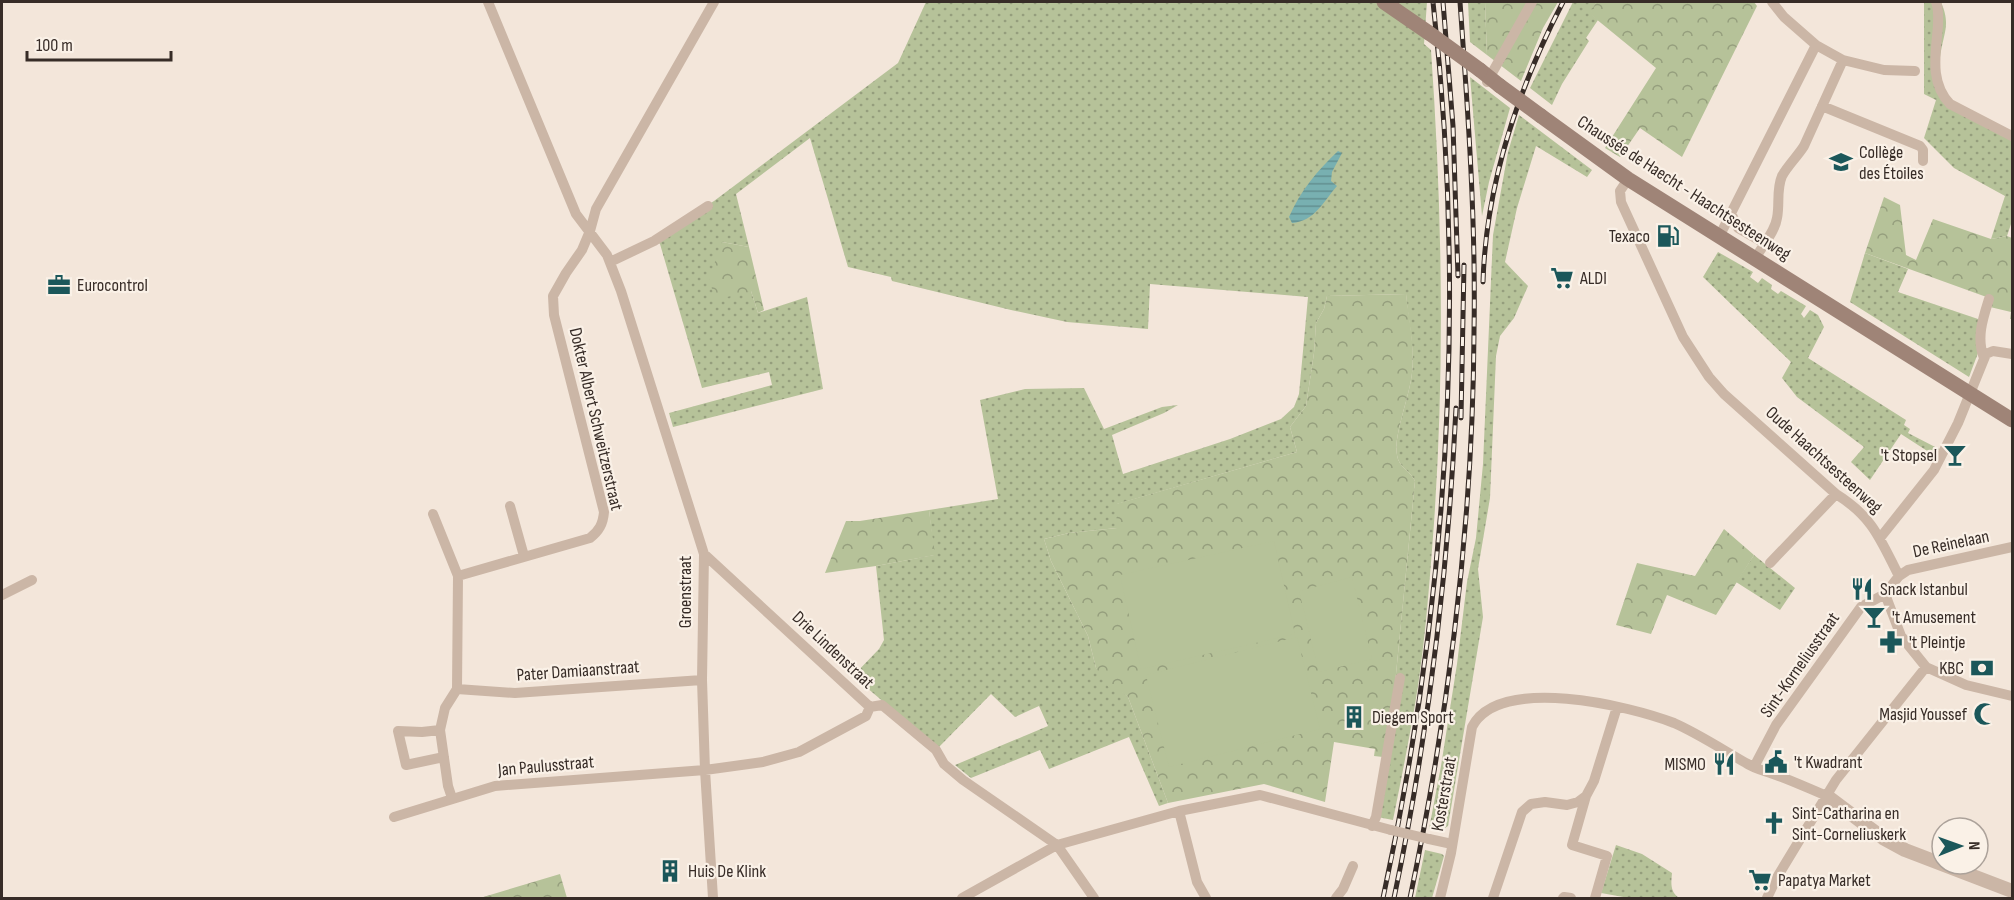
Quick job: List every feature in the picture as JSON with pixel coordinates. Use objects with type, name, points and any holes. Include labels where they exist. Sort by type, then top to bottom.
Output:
[{"type":"main road","name":"Chaussée de Haecht - Haachtsesteenweg","points":[[1384,2],[1491,75],[1540,116],[1628,179],[2013,420]]},
{"type":"street","name":"Groenstraat","points":[[488,2],[576,214],[610,262],[704,554],[702,680],[713,898]]},
{"type":"street","points":[[590,231],[596,209],[714,2]]},
{"type":"street","points":[[1491,75],[1532,2]]},
{"type":"street","points":[[1772,2],[1784,17],[1816,45],[1843,60],[1884,70],[1915,71]]},
{"type":"street","points":[[1936,2],[1938,12],[1936,75],[1938,87],[1944,98],[1950,104],[2013,136]]},
{"type":"street","points":[[1719,237],[1816,45]]},
{"type":"street","points":[[1755,259],[1774,229],[1778,218],[1777,193],[1781,178],[1804,146],[1843,60]]},
{"type":"street","points":[[1822,106],[1920,146],[1923,161]]},
{"type":"street","name":"Oude Haachtsesteenweg","points":[[1628,179],[1620,191],[1621,202],[1683,337],[1709,377],[1724,394],[1836,494],[1869,519],[1899,576]]},
{"type":"street","points":[[610,262],[654,241],[708,206]]},
{"type":"street","points":[[1731,213],[1738,228],[1764,243]]},
{"type":"street","name":"Dokter Albert Schweitzerstraat","points":[[458,576],[590,538],[597,533],[603,520],[604,512],[554,315],[553,296],[582,250],[590,231]]},
{"type":"street","points":[[1984,358],[1980,344],[1981,328],[1989,299]]},
{"type":"street","points":[[1880,538],[1934,470],[1971,394],[1984,358],[1993,351],[2013,354]]},
{"type":"street","points":[[1770,563],[1836,494]]},
{"type":"street","points":[[510,506],[524,556]]},
{"type":"street","points":[[433,514],[458,576],[457,689],[445,708],[441,730],[448,786],[452,798]]},
{"type":"street","name":"De Reinelaan","points":[[1899,576],[1908,570],[2013,547]]},
{"type":"street","name":"Drie Lindenstraat","points":[[704,554],[870,707],[882,705],[936,750],[944,764],[963,780],[1057,845]]},
{"type":"street","points":[[1899,576],[1885,594],[1901,636],[1926,667],[1966,685],[2013,696]]},
{"type":"street","points":[[2,596],[32,580]]},
{"type":"street","name":"Sint-Korneliusstraat","points":[[1754,766],[1776,725],[1861,607],[1885,594]]},
{"type":"street","points":[[1767,898],[1776,879],[1836,780],[1926,667]]},
{"type":"street","points":[[1372,826],[1376,817],[1400,678]]},
{"type":"street","name":"Pater Damiaanstraat","points":[[457,689],[515,693],[702,680]]},
{"type":"street","name":"Kosterstraat","points":[[962,898],[1057,845],[1179,811],[1260,795],[1372,826],[1452,843],[1472,727],[1478,717],[1494,707],[1532,697],[1564,698],[1652,715],[1676,724],[1754,766],[1827,796]]},
{"type":"street","name":"Jan Paulusstraat","points":[[394,817],[495,786],[705,770],[763,762],[799,752],[867,716],[870,707]]},
{"type":"street","points":[[1595,898],[1607,856],[1572,845],[1586,796],[1594,781],[1617,707]]},
{"type":"street","points":[[441,730],[398,731],[406,765],[444,757]]},
{"type":"street","points":[[1493,898],[1522,812],[1531,804],[1545,802],[1567,805],[1578,802],[1586,796]]},
{"type":"street","points":[[1827,796],[1888,842],[2013,891]]},
{"type":"street","points":[[1179,811],[1197,882],[1206,898]]},
{"type":"street","points":[[1440,898],[1452,843]]},
{"type":"street","points":[[1057,845],[1094,898]]},
{"type":"street","points":[[1336,898],[1344,889],[1353,866]]},
{"type":"street","points":[[1563,898],[1570,898]]},
{"type":"green space","points":[[926,2],[1427,2],[1424,44],[1431,50],[1440,227],[1440,405],[1426,625],[1412,720],[1393,820],[1372,816],[1395,684],[1415,481],[1400,463],[1396,447],[1411,382],[1413,363],[1406,294],[1327,296],[1324,309],[1316,323],[1306,406],[1290,427],[1297,452],[1117,504],[1117,528],[1069,533],[1044,539],[1051,561],[1088,636],[1096,668],[1128,697],[1168,803],[1159,806],[1129,737],[1049,769],[1040,750],[971,778],[955,765],[1048,726],[1039,706],[1015,717],[991,694],[938,748],[853,676],[879,649],[884,640],[876,566],[934,555],[929,510],[998,499],[980,400],[1025,389],[1084,388],[1104,429],[1162,407],[1178,405],[1112,435],[1123,474],[1230,439],[1281,419],[1294,407],[1299,394],[1308,297],[1150,284],[1148,329],[1067,322],[892,281],[891,277],[848,267],[810,138],[736,194],[749,247],[722,242],[751,291],[758,313],[807,297],[823,389],[673,427],[669,413],[772,385],[769,372],[702,388],[660,244],[657,241],[665,231],[714,201],[898,63]]},
{"type":"green space","points":[[1468,2],[1485,2],[1487,55],[1470,42]]},
{"type":"green space","points":[[1485,2],[1558,2],[1543,28],[1521,81],[1487,55]]},
{"type":"green space","points":[[1573,2],[1596,2],[1591,14],[1598,20],[1586,38],[1589,41],[1562,84],[1552,105],[1530,88]]},
{"type":"green space","points":[[1596,2],[1754,2],[1757,6],[1682,157],[1640,128],[1620,157],[1605,148],[1656,68],[1590,14]]},
{"type":"green space","points":[[1912,2],[1941,2],[1944,9],[1946,26],[1939,68],[1942,86],[1947,96],[1968,112],[2012,131],[2012,221],[2007,236],[1991,239],[2005,196],[1954,168],[1924,138],[1936,100],[1924,94],[1924,3]]},
{"type":"green space","points":[[1470,77],[1510,108],[1482,216]]},
{"type":"green space","points":[[1519,115],[1592,170],[1587,177],[1536,146],[1517,208],[1505,262],[1528,286],[1514,318],[1500,336],[1496,356],[1490,498],[1478,569],[1483,617],[1448,826],[1439,832],[1429,829],[1457,664],[1467,582],[1476,538],[1483,464],[1493,235],[1508,152]]},
{"type":"green space","points":[[1884,197],[1900,205],[1906,255],[1916,260],[1933,219],[1991,239],[2007,236],[2012,238],[2012,319],[2010,319],[2011,312],[1990,307],[1992,299],[1865,253]]},
{"type":"green space","points":[[722,242],[749,247],[764,310],[758,313],[751,291],[715,300],[709,278]]},
{"type":"green space","points":[[1718,252],[1753,272],[1750,277],[1758,283],[1762,278],[1772,285],[1771,289],[1778,294],[1781,291],[1806,306],[1801,314],[1804,318],[1810,310],[1818,315],[1824,327],[1808,358],[1906,420],[1904,425],[1910,429],[1908,433],[1939,449],[1935,456],[1901,434],[1870,480],[1851,462],[1864,447],[1797,397],[1782,378],[1791,362],[1703,277]]},
{"type":"green space","points":[[1865,253],[1908,269],[1898,292],[1981,320],[1978,353],[1969,377],[1850,302]]},
{"type":"green space","points":[[1406,294],[1413,363],[1411,382],[1396,447],[1400,463],[1415,481],[1395,684],[1383,757],[1374,756],[1375,749],[1334,742],[1325,802],[1264,784],[1168,803],[1128,697],[1116,688],[1111,691],[1096,668],[1088,636],[1051,561],[1044,539],[1069,533],[1117,528],[1116,504],[1297,452],[1290,427],[1306,406],[1316,323],[1324,309],[1327,296]]},
{"type":"green space","points":[[929,510],[935,555],[825,573],[846,521],[860,521]]},
{"type":"green space","points":[[1724,529],[1754,555],[1716,615],[1667,595],[1651,634],[1616,625],[1637,563],[1695,576]]},
{"type":"green space","points":[[1274,541],[1295,634],[1141,669],[1120,575]]},
{"type":"green space","points":[[1754,555],[1795,588],[1780,610],[1736,582]]},
{"type":"green space","points":[[1352,577],[1372,659],[1319,672],[1299,591]]},
{"type":"green space","points":[[1297,637],[1320,729],[1169,767],[1146,675]]},
{"type":"green space","points":[[1616,845],[1642,854],[1672,873],[1671,884],[1679,898],[1629,898],[1601,893]]},
{"type":"green space","points":[[1425,850],[1444,856],[1432,898],[1415,898]]},
{"type":"green space","points":[[560,874],[567,898],[480,898]]},
{"type":"water","points":[[1338,151],[1342,153],[1332,172],[1331,181],[1337,186],[1313,215],[1292,223],[1289,217],[1304,190]]},
{"type":"railway","points":[[1383,898],[1405,787],[1423,676],[1436,564],[1445,452],[1449,339],[1449,227],[1443,114],[1433,2]]},
{"type":"railway","points":[[1443,2],[1453,126],[1458,276]]},
{"type":"railway","points":[[1410,898],[1447,688],[1464,546],[1473,404],[1473,208],[1460,2]]},
{"type":"railway","points":[[1483,282],[1490,209],[1507,138],[1532,69],[1563,2]]},
{"type":"railway","points":[[1461,418],[1464,265]]},
{"type":"railway","points":[[1394,898],[1417,777],[1435,654],[1448,532],[1456,408]]},
{"type":"place","name":"Collège des Étoiles","points":[[1841,162]]},
{"type":"place","name":"Texaco","points":[[1668,236]]},
{"type":"place","name":"ALDI","points":[[1562,278]]},
{"type":"place","name":"Eurocontrol","points":[[59,285]]},
{"type":"place","name":"'t Stopsel","points":[[1955,455]]},
{"type":"place","name":"Snack Istanbul","points":[[1862,589]]},
{"type":"place","name":"'t Amusement","points":[[1874,617]]},
{"type":"place","name":"'t Pleintje","points":[[1891,642]]},
{"type":"place","name":"KBC","points":[[1982,668]]},
{"type":"place","name":"Masjid Youssef","points":[[1985,714]]},
{"type":"place","name":"Diegem Sport","points":[[1354,717]]},
{"type":"place","name":"'t Kwadrant","points":[[1776,762]]},
{"type":"place","name":"MISMO","points":[[1724,764]]},
{"type":"place","name":"Sint-Catharina en Sint-Corneliuskerk","points":[[1774,823]]},
{"type":"place","name":"Huis De Klink","points":[[670,871]]},
{"type":"place","name":"Papatya Market","points":[[1760,880]]}]
